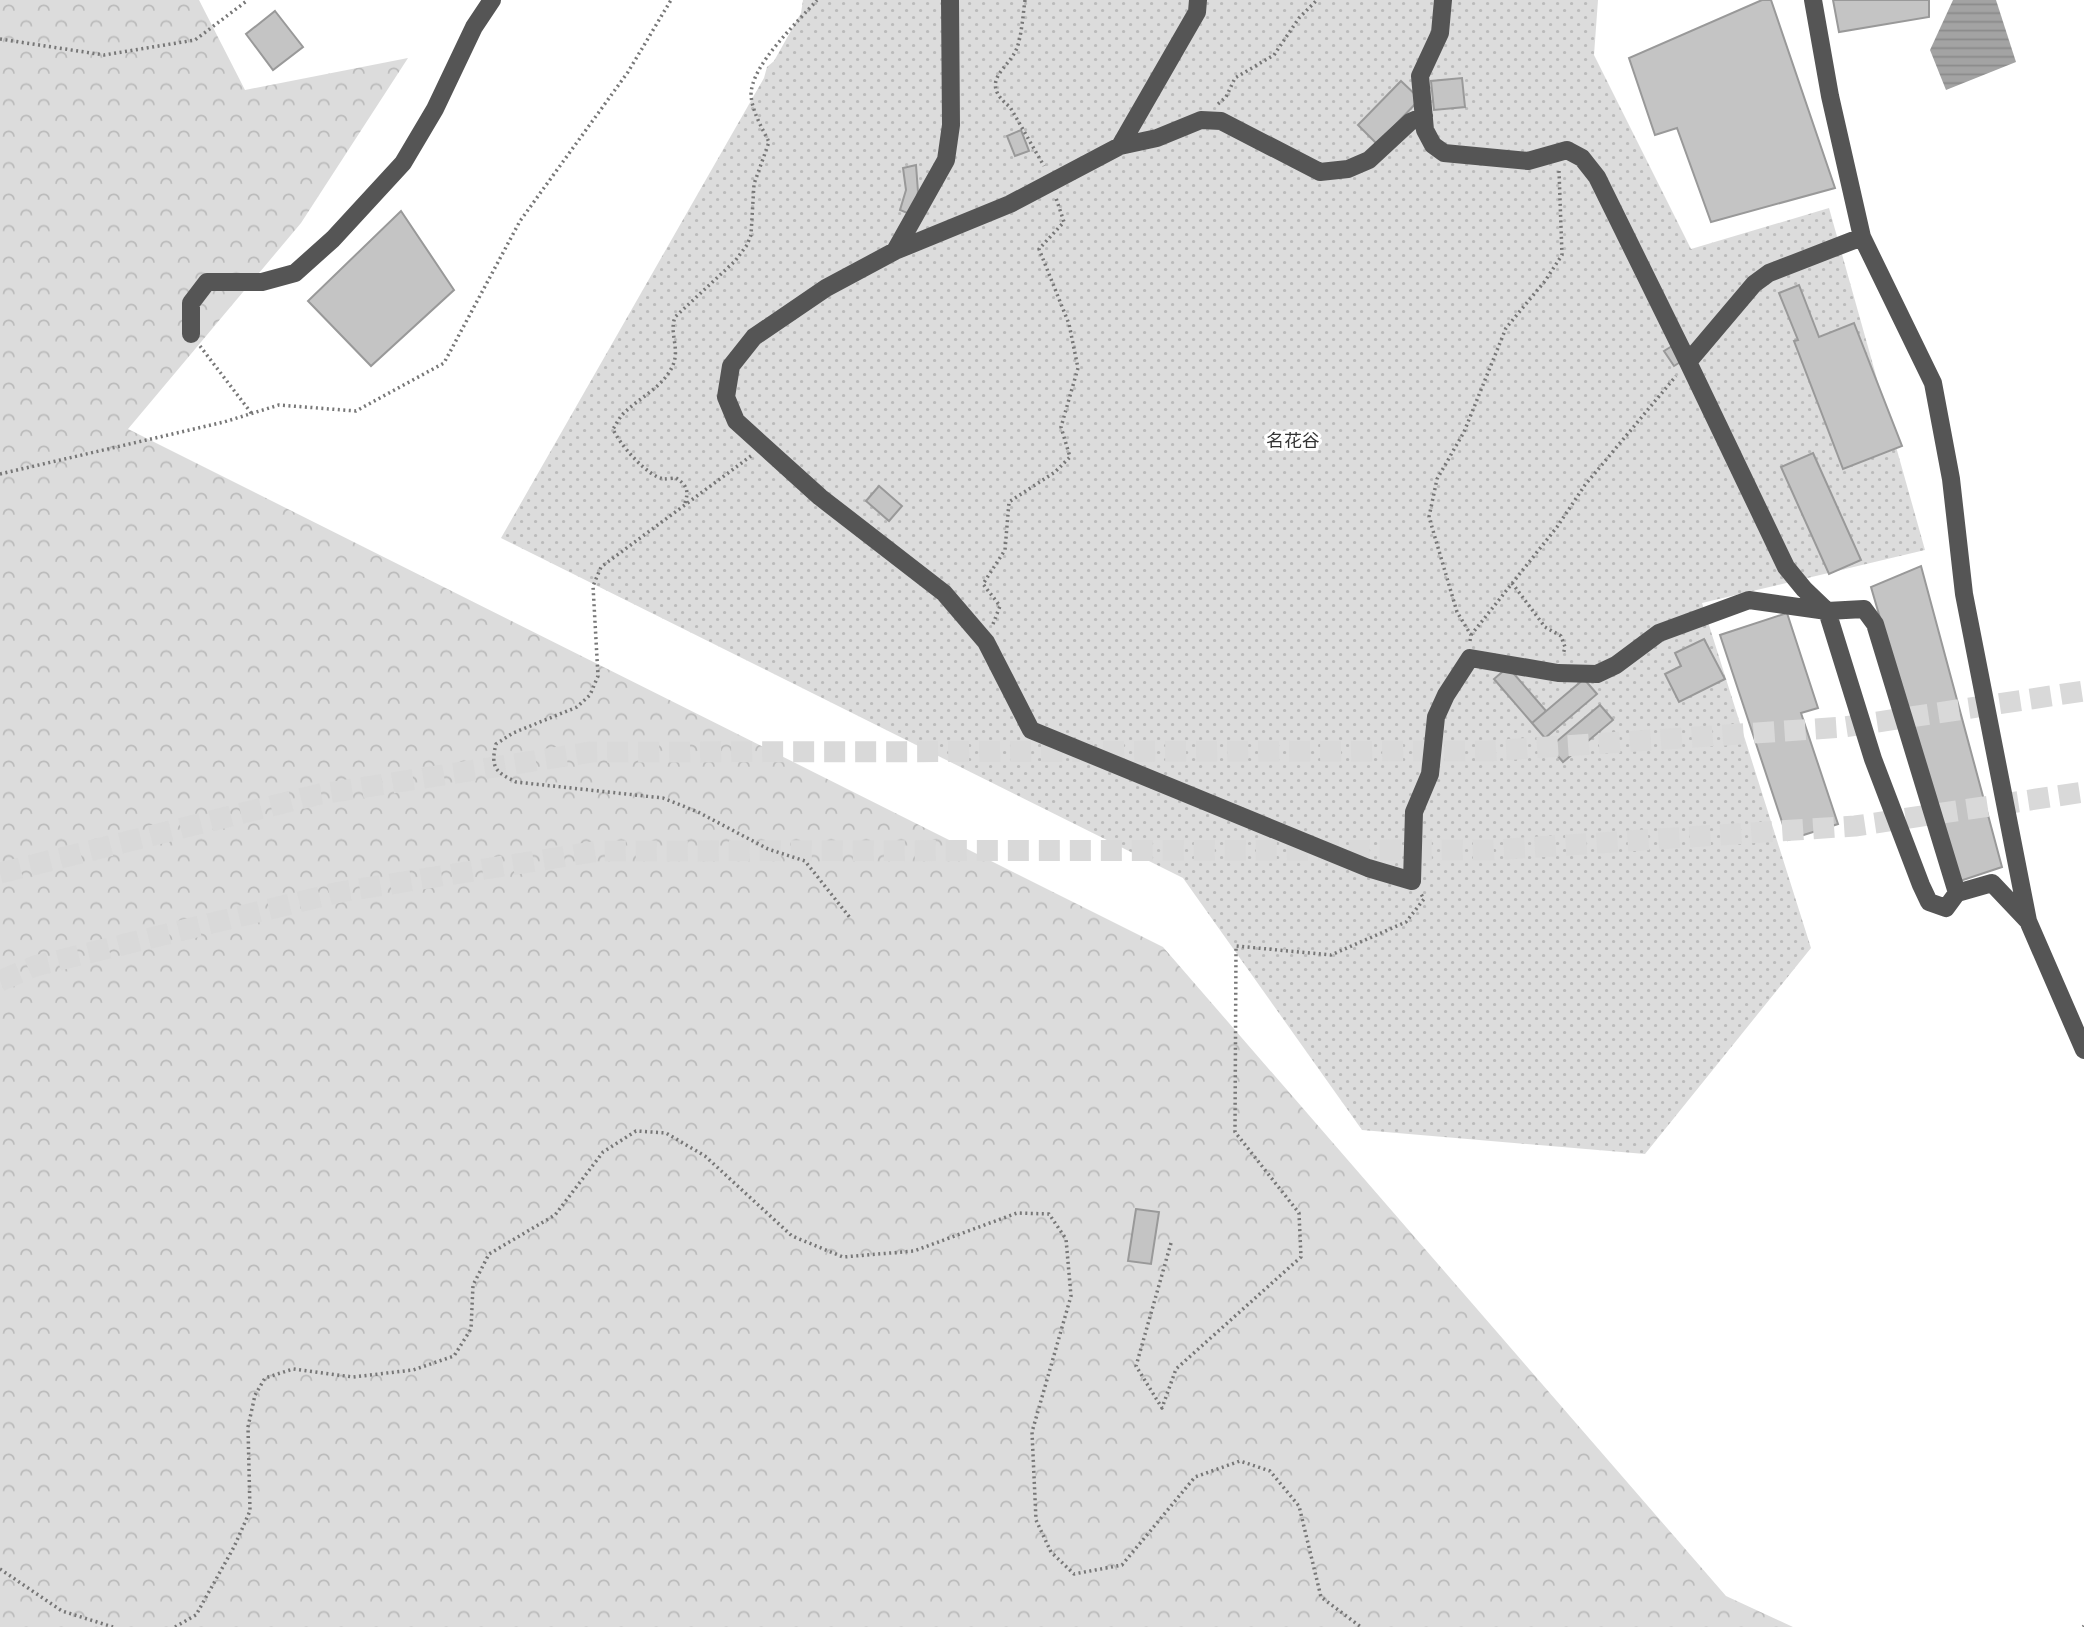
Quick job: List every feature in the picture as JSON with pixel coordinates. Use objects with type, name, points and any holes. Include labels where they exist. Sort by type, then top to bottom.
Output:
[{"type":"street","points":[[191,334],[191,303],[207,282],[262,282],[295,273],[332,239],[403,163],[435,109],[474,27],[492,0]]},
{"type":"street","points":[[895,251],[946,160],[951,125],[950,0]]},
{"type":"street","points":[[1120,146],[1197,12],[1198,0]]},
{"type":"street","points":[[1443,0],[1440,33],[1420,76],[1425,130],[1433,145],[1444,153],[1528,161],[1567,150],[1582,158],[1597,177],[1786,567],[1827,611],[1872,759],[1929,902],[1946,908],[1957,893],[1992,883],[2028,921]]},
{"type":"street","points":[[1813,0],[1830,96],[1862,237],[1933,383],[1951,479],[1964,594],[2028,921],[2084,1050]]},
{"type":"street","points":[[1424,116],[1410,122],[1368,160],[1348,169],[1320,172],[1221,121],[1201,120],[1157,138],[1120,146],[1010,204],[895,251],[826,288],[754,337],[731,366],[726,397],[736,421],[820,497],[944,593],[986,642],[1031,730],[1368,868],[1412,881],[1414,811],[1430,774],[1436,717],[1446,695],[1470,657],[1558,673],[1597,674],[1616,665],[1659,633],[1749,600],[1827,611],[1864,609],[1875,624],[1957,893]]},
{"type":"street","points":[[1688,362],[1754,284],[1769,273],[1862,237]]},
{"type":"path","points":[[0,39],[104,55],[195,40],[248,0]]},
{"type":"path","points":[[0,474],[224,422],[279,405],[356,411],[444,363],[520,221],[628,72],[671,0]]},
{"type":"path","points":[[685,505],[688,492],[684,483],[676,478],[665,479],[647,470],[617,439],[613,429],[624,412],[649,394],[672,367],[677,347],[672,327],[675,317],[735,261],[747,245],[751,235],[754,184],[769,142],[752,104],[753,83],[762,65],[817,0]]},
{"type":"path","points":[[986,642],[1000,606],[983,584],[1005,550],[1009,502],[1055,472],[1070,457],[1061,427],[1078,368],[1069,324],[1039,250],[1064,222],[1054,194],[1047,185],[1044,165],[1010,107],[1002,101],[995,82],[998,72],[1017,48],[1026,0]]},
{"type":"path","points":[[1201,120],[1226,97],[1235,78],[1274,55],[1298,18],[1317,0]]},
{"type":"path","points":[[1470,657],[1471,635],[1457,612],[1429,517],[1437,479],[1464,432],[1506,328],[1562,256],[1559,169],[1544,156]]},
{"type":"path","points":[[191,334],[252,414]]},
{"type":"path","points":[[1471,635],[1557,527],[1585,485],[1688,362]]},
{"type":"path","points":[[764,446],[601,567],[593,586],[598,676],[590,695],[577,707],[513,733],[496,744],[494,764],[498,773],[516,782],[663,798],[698,812],[768,849],[805,861],[851,919]]},
{"type":"path","points":[[1512,583],[1545,627],[1561,636],[1565,647],[1558,673]]},
{"type":"path","points":[[1171,1243],[1136,1366],[1162,1408],[1176,1369],[1301,1257],[1299,1213],[1235,1132],[1236,946],[1331,956],[1406,922],[1424,899],[1412,881]]},
{"type":"path","points":[[175,1627],[196,1615],[234,1547],[250,1511],[248,1427],[255,1395],[265,1378],[293,1369],[353,1377],[413,1370],[454,1356],[471,1329],[473,1285],[489,1254],[555,1215],[603,1152],[636,1131],[666,1133],[705,1156],[792,1236],[843,1257],[914,1251],[1017,1213],[1049,1214],[1066,1238],[1071,1296],[1032,1432],[1036,1520],[1051,1552],[1074,1574],[1122,1565],[1195,1477],[1240,1461],[1270,1471],[1299,1506],[1321,1597],[1361,1627]]},
{"type":"path","points":[[0,1569],[62,1611],[113,1627]]},
{"type":"green space","points":[[0,0],[199,0],[245,90],[408,58],[301,223],[128,429],[1163,947],[1726,1596],[1793,1627],[0,1627]]},
{"type":"green space","name":"名花谷","points":[[803,0],[1598,0],[1594,55],[1691,249],[1829,208],[1925,550],[1702,603],[1811,948],[1645,1154],[1362,1130],[1183,878],[501,538],[764,78],[767,67],[774,61],[801,13]]},
{"type":"shaded area","points":[[1953,0],[1996,0],[2016,62],[1946,90],[1930,50]]},
{"type":"building","points":[[1762,0],[1771,0],[1835,188],[1711,222],[1677,128],[1655,135],[1629,58]]},
{"type":"building","points":[[1833,0],[1929,0],[1929,17],[1839,32]]},
{"type":"building","points":[[275,11],[303,47],[273,70],[246,34]]},
{"type":"building","points":[[1462,78],[1465,107],[1434,110],[1431,81]]},
{"type":"building","points":[[1401,81],[1420,99],[1377,144],[1358,125]]},
{"type":"building","points":[[1021,130],[1029,151],[1015,156],[1007,136]]},
{"type":"building","points":[[916,165],[918,192],[912,215],[900,210],[906,190],[903,168]]},
{"type":"building","points":[[401,211],[454,290],[371,366],[308,301]]},
{"type":"building","points":[[1799,285],[1819,337],[1854,323],[1902,446],[1843,469],[1794,341],[1798,340],[1779,293]]},
{"type":"building","points":[[1672,346],[1682,361],[1674,366],[1664,351]]},
{"type":"building","points":[[1813,453],[1861,560],[1829,574],[1781,467]]},
{"type":"building","points":[[879,486],[902,506],[889,521],[866,501]]},
{"type":"building","points":[[1921,566],[2002,867],[1957,882],[1871,587]]},
{"type":"building","points":[[1787,613],[1818,708],[1801,713],[1838,824],[1788,840],[1720,635]]},
{"type":"building","points":[[1704,639],[1725,679],[1679,702],[1665,674],[1681,666],[1675,653]]},
{"type":"building","points":[[1508,667],[1546,711],[1532,723],[1494,679]]},
{"type":"building","points":[[1584,679],[1597,694],[1545,738],[1532,723]]},
{"type":"building","points":[[1600,705],[1613,720],[1563,762],[1550,747]]},
{"type":"building","points":[[1136,1209],[1159,1212],[1151,1264],[1128,1261]]},
{"type":"tunnel","points":[[0,873],[320,794],[591,752],[1489,751],[1844,727],[2084,691]]},
{"type":"tunnel","points":[[0,981],[35,966],[340,892],[599,851],[1493,850],[1855,826],[2084,792]]}]
